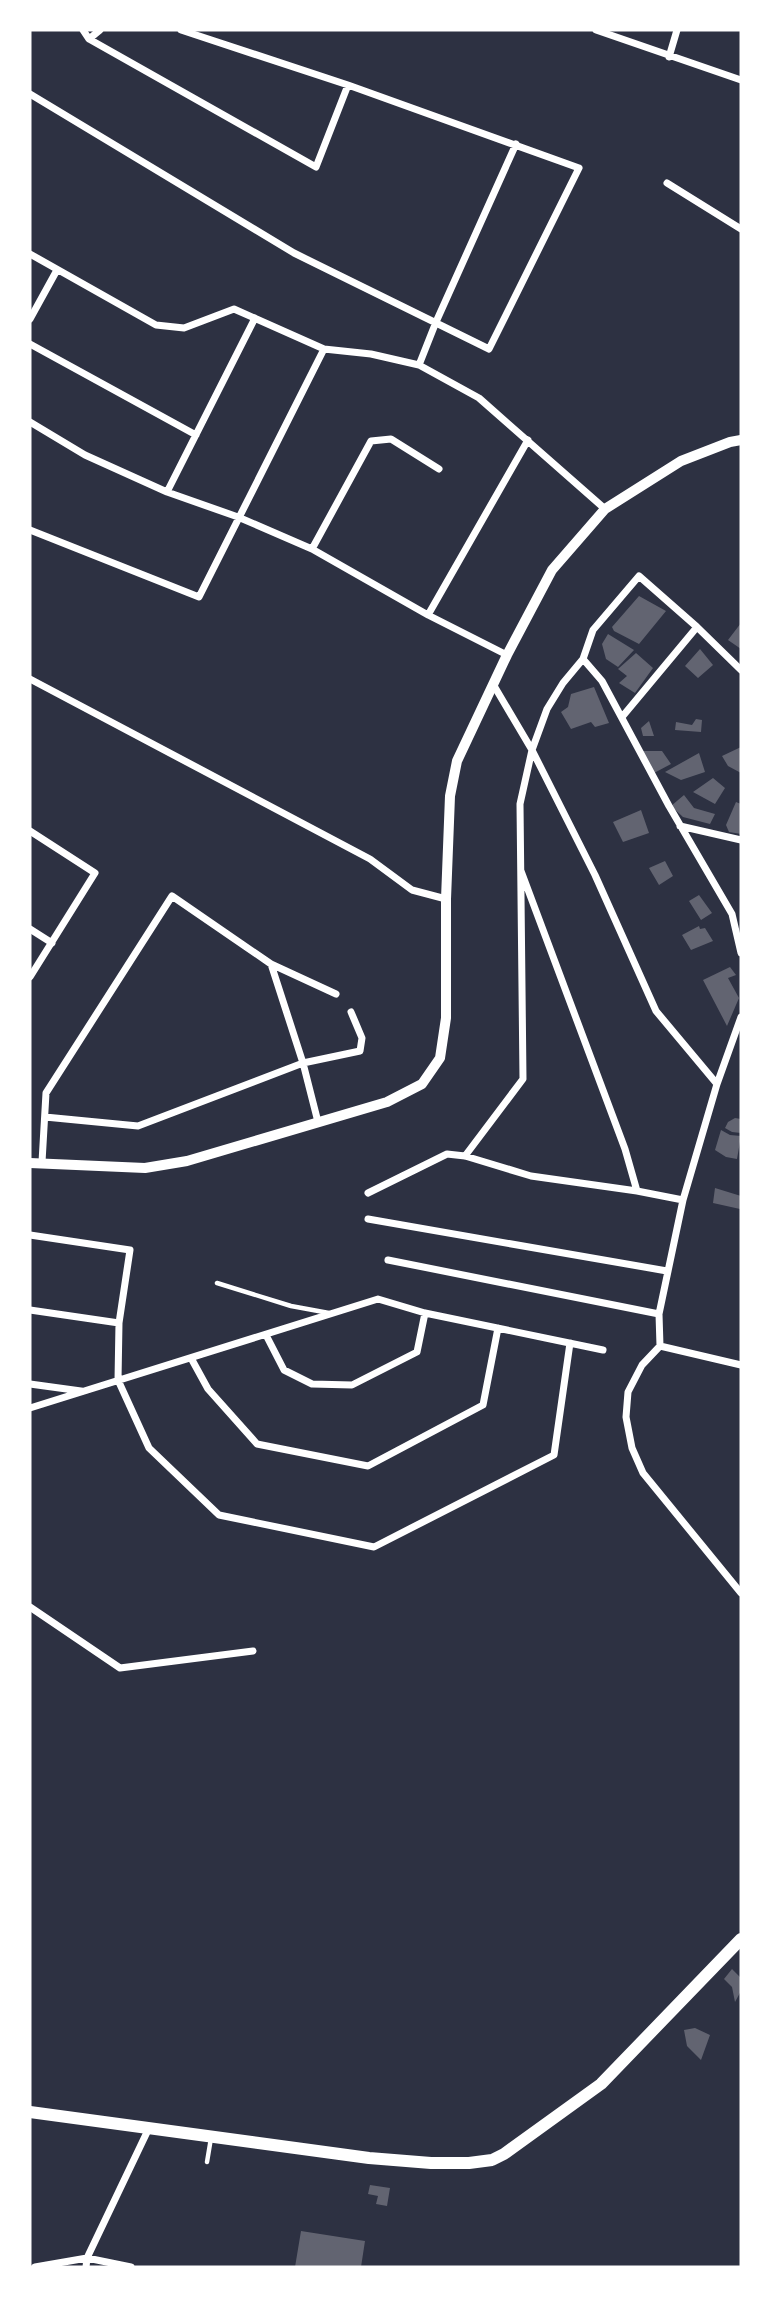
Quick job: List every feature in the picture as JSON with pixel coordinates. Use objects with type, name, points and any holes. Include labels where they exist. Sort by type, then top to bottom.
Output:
[{"type":"main road","points":[[30,2112],[317,2152],[431,2163],[492,2160],[601,2084],[741,1939]]},
{"type":"street","points":[[83,30],[89,39],[316,167],[348,85]]},
{"type":"street","points":[[89,39],[100,30]]},
{"type":"street","points":[[30,94],[294,253],[488,349],[579,168],[348,85],[181,30]]},
{"type":"street","points":[[596,30],[741,80]]},
{"type":"street","points":[[669,57],[677,30]]},
{"type":"street","points":[[419,365],[516,144]]},
{"type":"street","points":[[667,183],[741,229]]},
{"type":"street","points":[[30,254],[156,325],[184,328],[234,309],[324,349],[371,354],[419,365],[479,398],[606,509]]},
{"type":"street","points":[[30,319],[57,270]]},
{"type":"street","points":[[167,492],[256,318]]},
{"type":"street","points":[[30,344],[196,435]]},
{"type":"street","points":[[30,530],[200,597],[324,349]]},
{"type":"street","points":[[30,422],[85,455],[167,492],[238,517],[312,549],[428,615],[507,655]]},
{"type":"street","points":[[312,549],[371,441],[391,439],[439,469]]},
{"type":"street","points":[[428,615],[528,440]]},
{"type":"street","points":[[30,1163],[145,1168],[187,1161],[387,1102],[422,1084],[440,1058],[446,1018],[446,899],[450,796],[457,761],[507,655],[552,570],[606,509],[681,461],[741,440]]},
{"type":"street","points":[[465,1156],[523,1079],[520,804],[532,750],[547,709],[563,683],[583,659],[593,630],[639,576],[741,670]]},
{"type":"street","points":[[622,717],[696,627]]},
{"type":"street","points":[[583,659],[602,681],[680,826],[733,914],[741,953]]},
{"type":"street","points":[[30,679],[370,859],[412,891],[446,899]]},
{"type":"street","points":[[493,684],[532,750],[594,875],[656,1010],[717,1084]]},
{"type":"street","points":[[680,826],[741,840]]},
{"type":"street","points":[[30,831],[95,873],[30,977]]},
{"type":"street","points":[[519,866],[625,1149],[636,1191]]},
{"type":"street","points":[[42,1162],[46,1093],[172,896],[271,964],[336,994]]},
{"type":"street","points":[[30,929],[52,943]]},
{"type":"street","points":[[271,964],[303,1063],[318,1122]]},
{"type":"street","points":[[45,1116],[138,1126],[303,1063],[360,1051],[362,1038],[351,1012]]},
{"type":"street","points":[[741,1017],[717,1084],[684,1200],[659,1314],[660,1346],[642,1365],[628,1392],[626,1417],[632,1448],[643,1473],[741,1593]]},
{"type":"street","points":[[368,1193],[447,1154],[465,1156],[531,1176],[684,1200]]},
{"type":"street","points":[[368,1219],[667,1271]]},
{"type":"street","points":[[30,1235],[130,1250],[118,1323],[118,1380],[149,1448],[219,1515],[374,1547],[554,1455],[570,1343]]},
{"type":"street","points":[[388,1260],[659,1314]]},
{"type":"street","points":[[30,1408],[378,1299],[425,1313],[603,1350]]},
{"type":"street","points":[[30,1310],[118,1323]]},
{"type":"street","points":[[266,1335],[284,1370],[313,1384],[352,1385],[417,1352],[425,1313]]},
{"type":"street","points":[[191,1358],[208,1389],[257,1444],[368,1466],[483,1405],[498,1328]]},
{"type":"street","points":[[660,1346],[741,1365]]},
{"type":"street","points":[[30,1384],[85,1391]]},
{"type":"street","points":[[30,1607],[120,1668],[253,1651]]},
{"type":"street","points":[[86,2267],[87,2258],[149,2127]]},
{"type":"street","points":[[35,2267],[87,2258],[131,2267]]},
{"type":"lane","points":[[218,1283],[291,1306],[334,1313]]},
{"type":"lane","points":[[207,2162],[212,2136]]},
{"type":"building","points":[[639,596],[666,611],[639,644],[614,631],[612,627]]},
{"type":"building","points":[[741,623],[741,649],[728,640]]},
{"type":"building","points":[[608,634],[634,650],[618,667],[606,659],[602,644]]},
{"type":"building","points":[[700,649],[713,665],[698,678],[685,666]]},
{"type":"building","points":[[636,653],[653,668],[635,693],[619,683],[627,676],[618,669]]},
{"type":"building","points":[[594,687],[609,723],[595,727],[591,722],[571,729],[561,712],[568,707],[571,694]]},
{"type":"building","points":[[696,719],[702,720],[701,732],[675,730],[676,722],[692,725]]},
{"type":"building","points":[[649,721],[654,736],[643,736],[641,728]]},
{"type":"building","points":[[741,747],[741,773],[728,766],[722,756]]},
{"type":"building","points":[[642,751],[662,751],[671,764],[654,773]]},
{"type":"building","points":[[699,753],[705,772],[681,780],[665,772]]},
{"type":"building","points":[[713,778],[725,788],[715,804],[693,792]]},
{"type":"building","points":[[684,795],[694,808],[715,814],[710,824],[683,817],[671,806]]},
{"type":"building","points":[[736,802],[741,804],[741,834],[729,832],[726,825]]},
{"type":"building","points":[[641,810],[649,833],[623,842],[613,822]]},
{"type":"building","points":[[665,861],[673,876],[659,885],[649,868]]},
{"type":"building","points":[[699,895],[712,913],[701,920],[689,901]]},
{"type":"building","points":[[699,926],[700,929],[705,928],[713,941],[691,950],[682,935]]},
{"type":"building","points":[[730,967],[736,975],[728,978],[739,998],[727,1026],[703,980]]},
{"type":"building","points":[[735,1118],[741,1119],[741,1133],[725,1128],[728,1122]]},
{"type":"building","points":[[721,1130],[730,1135],[741,1136],[737,1159],[726,1157],[715,1150]]},
{"type":"building","points":[[715,1188],[741,1196],[740,1209],[713,1203]]},
{"type":"building","points":[[732,1969],[741,1978],[741,1991],[735,2002],[732,1987],[724,1979]]},
{"type":"building","points":[[695,2028],[710,2035],[701,2060],[687,2046],[684,2030]]},
{"type":"building","points":[[370,2185],[390,2188],[387,2206],[376,2204],[378,2196],[368,2194]]},
{"type":"building","points":[[301,2231],[365,2241],[361,2267],[295,2267]]}]
